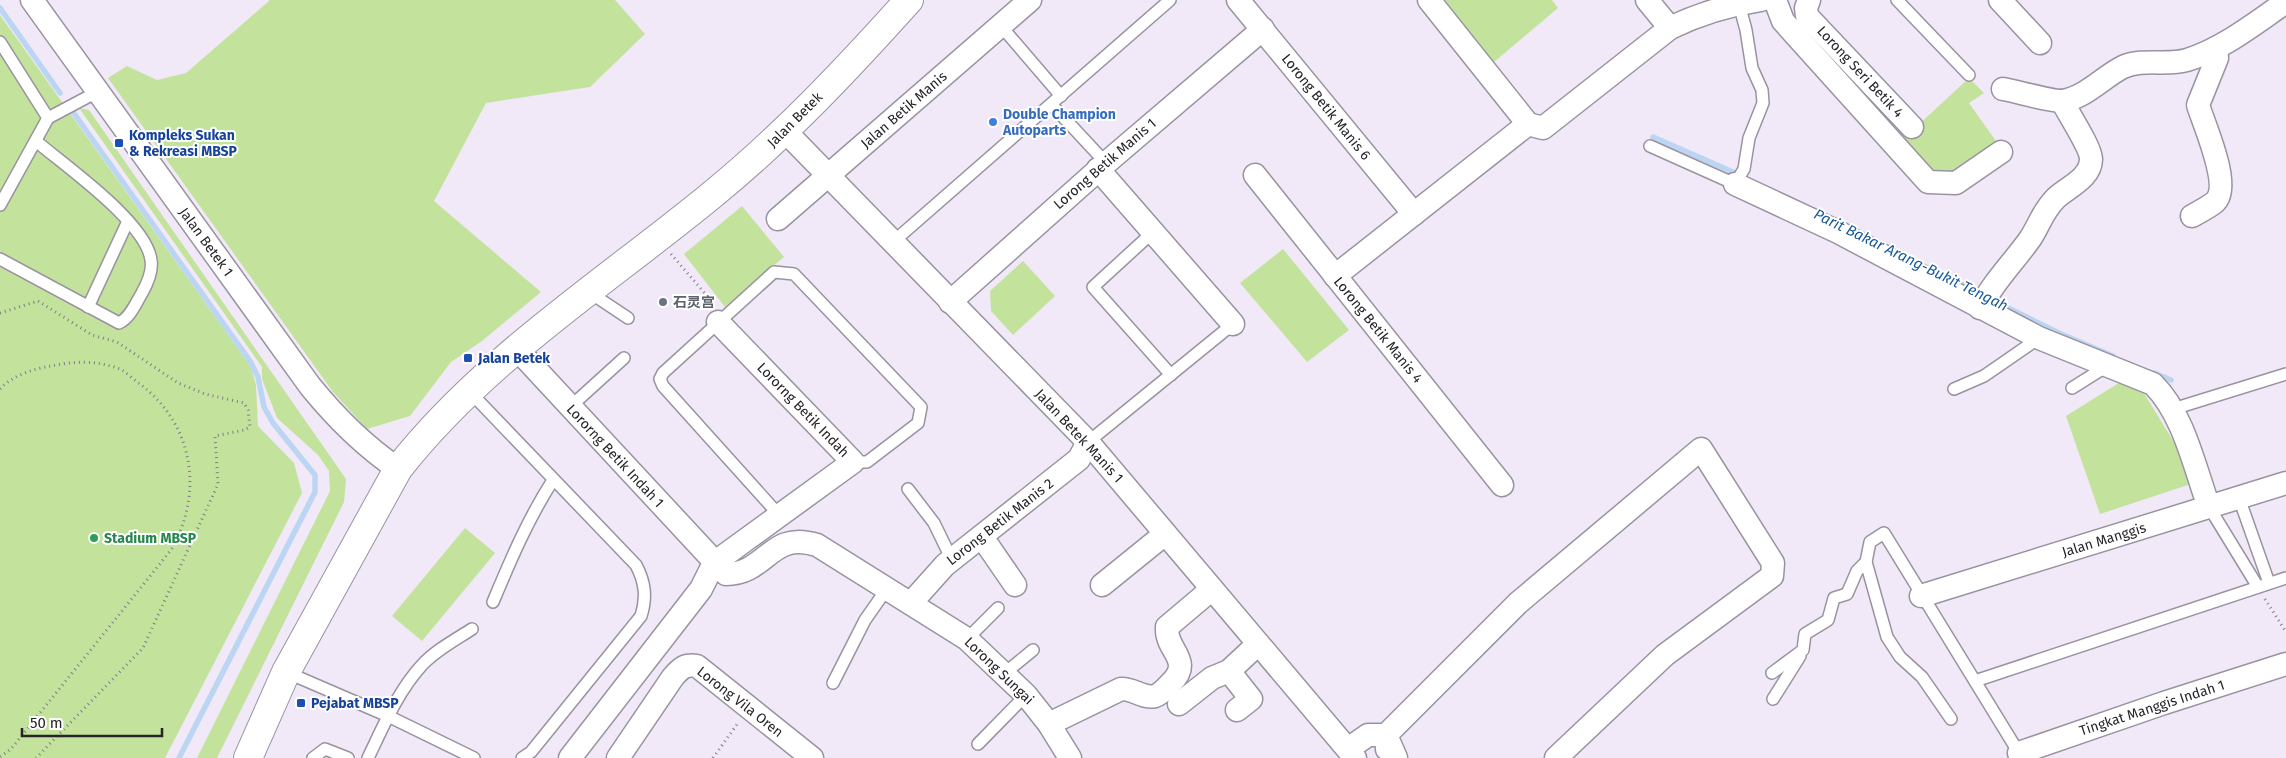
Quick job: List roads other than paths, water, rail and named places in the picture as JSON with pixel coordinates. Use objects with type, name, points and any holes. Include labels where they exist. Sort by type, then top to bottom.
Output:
[{"type":"street","name":"Jalan Betek 1","points":[[32,0],[310,386],[346,427],[379,457],[398,469]]},
{"type":"street","name":"Jalan Betek","points":[[248,758],[286,672],[398,469],[470,392],[516,348],[735,176],[784,130],[909,0]]},
{"type":"street","name":"Jalan Betik Manis","points":[[778,219],[1030,0]]},
{"type":"street","name":"Lorong Betik Manis 6","points":[[1238,0],[1414,214]]},
{"type":"street","points":[[1429,0],[1528,124],[1543,128],[1670,28],[1691,18],[1739,4],[1761,0]]},
{"type":"street","points":[[1647,0],[1670,28]]},
{"type":"street","points":[[1775,0],[1782,20],[1928,182],[1956,183],[2000,152]]},
{"type":"street","points":[[2000,0],[2040,43]]},
{"type":"street","points":[[2003,88],[2062,101],[2087,91],[2124,67],[2142,62],[2166,63],[2187,60],[2216,48],[2286,2]]},
{"type":"street","name":"Lorong Seri Betik 4","points":[[1808,8],[1912,127]]},
{"type":"street","name":"Lorong Betik Manis 1","points":[[950,302],[1102,166],[1263,30]]},
{"type":"street","points":[[2192,216],[2216,201],[2222,188],[2218,165],[2198,105],[2217,58],[2216,48]]},
{"type":"street","points":[[1986,298],[2031,238],[2044,211],[2058,196],[2083,177],[2090,167],[2092,158],[2088,147],[2062,101]]},
{"type":"street","points":[[1335,276],[1528,124]]},
{"type":"street","name":"Jalan Betek Manis 1","points":[[784,130],[1088,442],[1352,754]]},
{"type":"street","points":[[1102,166],[1153,232],[1234,324]]},
{"type":"street","name":"Lorong Betik Manis 4","points":[[1255,175],[1502,485]]},
{"type":"street","points":[[1740,177],[1838,232],[1986,298],[2039,338],[2107,366],[2134,374],[2153,384],[2167,398],[2173,410],[2209,507]]},
{"type":"street","name":"Lororng Betik Indah","points":[[714,563],[853,462],[718,322]]},
{"type":"street","name":"Lororng Betik Indah 1","points":[[516,348],[726,574],[740,574],[777,548],[790,542],[802,540],[818,545],[886,590]]},
{"type":"street","name":"Lorong Betik Manis 2","points":[[911,602],[952,560],[1079,459],[1088,442]]},
{"type":"street","points":[[1352,754],[1368,735],[1386,735],[1518,603],[1701,449],[1773,563],[1772,576],[1665,655],[1556,758]]},
{"type":"street","name":"Jalan Manggis","points":[[1922,596],[2286,483]]},
{"type":"street","points":[[1102,585],[1165,534]]},
{"type":"street","points":[[982,537],[1015,585]]},
{"type":"street","points":[[570,758],[701,589],[714,563]]},
{"type":"street","points":[[1049,724],[1121,689],[1130,688],[1148,696],[1161,693],[1180,672],[1181,664],[1166,633],[1167,627],[1212,589]]},
{"type":"street","name":"Lorong Sungai","points":[[886,590],[911,602],[967,639],[1005,673],[1026,695],[1049,724],[1070,758]]},
{"type":"street","points":[[1179,704],[1212,678],[1229,671],[1258,644]]},
{"type":"street","name":"Tingkat Manggis Indah 1","points":[[2019,753],[2164,703],[2286,664]]},
{"type":"street","name":"Lorong Vila Oren","points":[[618,758],[672,677],[681,668],[688,665],[697,666],[812,758]]},
{"type":"street","points":[[1229,671],[1251,698],[1237,710]]},
{"type":"street","points":[[1386,735],[1388,758]]},
{"type":"street","points":[[1386,735],[1396,758]]},
{"type":"lane","points":[[893,242],[1170,0]]},
{"type":"lane","points":[[1897,0],[1969,75]]},
{"type":"lane","points":[[1650,146],[1740,177],[1749,138],[1763,102],[1762,90],[1752,68],[1746,30],[1739,4]]},
{"type":"lane","points":[[1001,26],[1061,96]]},
{"type":"lane","points":[[0,42],[48,118]]},
{"type":"lane","points":[[0,205],[48,118],[97,92]]},
{"type":"lane","points":[[1052,105],[1102,166]]},
{"type":"lane","points":[[0,259],[119,323],[126,318],[146,286],[151,260],[136,230],[97,192],[36,141]]},
{"type":"lane","points":[[88,307],[128,221]]},
{"type":"lane","points":[[1153,232],[1093,287],[1171,375]]},
{"type":"lane","points":[[779,516],[663,386],[660,379],[663,373],[774,272],[794,274],[921,407],[918,423],[867,462],[853,462]]},
{"type":"lane","points":[[589,292],[628,318]]},
{"type":"lane","points":[[1088,442],[1234,324]]},
{"type":"lane","points":[[1954,389],[1984,376],[2039,338]]},
{"type":"lane","points":[[570,407],[624,358]]},
{"type":"lane","points":[[2072,388],[2107,366]]},
{"type":"lane","points":[[2173,410],[2286,374]]},
{"type":"lane","points":[[470,392],[636,565],[642,576],[645,604],[641,616],[531,752],[522,758]]},
{"type":"lane","points":[[493,602],[513,553],[536,507],[553,480]]},
{"type":"lane","points":[[908,489],[934,523],[952,560]]},
{"type":"lane","points":[[2239,498],[2264,585]]},
{"type":"lane","points":[[2209,507],[2264,585]]},
{"type":"lane","points":[[1952,719],[1922,677],[1900,657],[1887,637],[1866,562],[1870,542],[1884,533],[2019,753]]},
{"type":"lane","points":[[1773,699],[1803,650],[1805,634],[1828,620],[1834,598],[1847,594],[1857,571],[1866,562]]},
{"type":"lane","points":[[1975,681],[2286,578]]},
{"type":"lane","points":[[833,683],[865,620],[886,590]]},
{"type":"lane","points":[[967,639],[998,608]]},
{"type":"lane","points":[[368,758],[388,716],[422,664],[472,629]]},
{"type":"lane","points":[[1005,673],[1033,650]]},
{"type":"lane","points":[[1772,673],[1803,650]]},
{"type":"lane","points":[[286,672],[388,716],[474,758]]},
{"type":"lane","points":[[978,744],[1026,695]]},
{"type":"lane","points":[[313,758],[325,749],[348,758]]},
{"type":"waterway","points":[[0,8],[60,93]]},
{"type":"waterway","points":[[73,112],[250,361],[258,377],[264,407],[273,423],[315,475],[315,492],[179,758]]},
{"type":"waterway","name":"Parit Bakar Arang-Bukit Tengah","points":[[1653,137],[1742,176]]},
{"type":"waterway","name":"Parit Bakar Arang-Bukit Tengah","points":[[1961,284],[1982,295]]},
{"type":"waterway","name":"Parit Bakar Arang-Bukit Tengah","points":[[1990,299],[2061,334],[2113,356]]},
{"type":"waterway","name":"Parit Bakar Arang-Bukit Tengah","points":[[2154,373],[2171,380]]},
{"type":"place","name":"Double Champion Autoparts","points":[[993,122]]},
{"type":"place","name":"Kompleks Sukan & Rekreasi MBSP","points":[[119,143]]},
{"type":"place","name":"石灵宫","points":[[663,302]]},
{"type":"place","name":"Jalan Betek","points":[[468,358]]},
{"type":"place","name":"Stadium MBSP","points":[[94,538]]},
{"type":"place","name":"Pejabat MBSP","points":[[301,703]]}]
